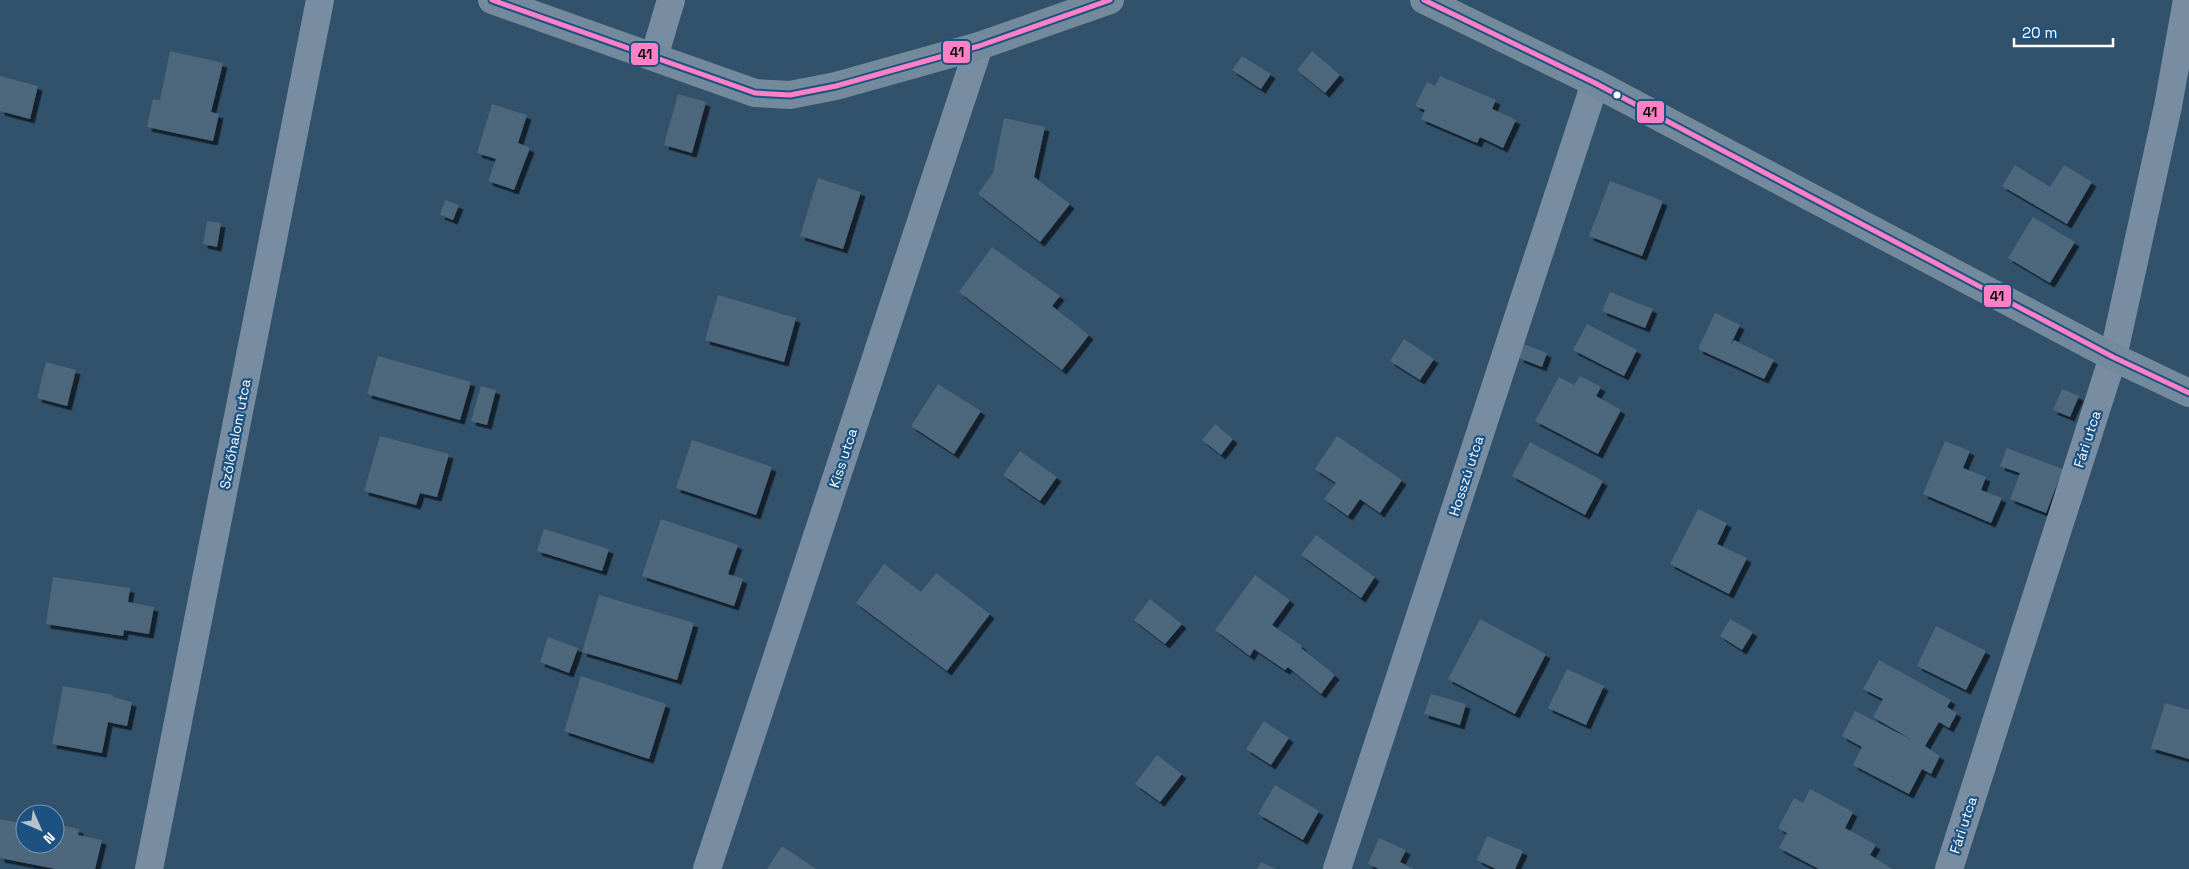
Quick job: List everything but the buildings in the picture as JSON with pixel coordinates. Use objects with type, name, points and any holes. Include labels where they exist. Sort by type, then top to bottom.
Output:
[{"type":"street","name":"Szőlőhalom utca","points":[[149,869],[320,0]]},
{"type":"street","points":[[492,0],[755,93],[790,95],[836,86],[979,46],[1110,0]]},
{"type":"street","points":[[654,57],[671,0]]},
{"type":"street","points":[[1424,0],[1595,83],[2113,357],[2189,393]]},
{"type":"street","name":"Fári utca","points":[[1949,869],[2113,357],[2168,106],[2187,0]]},
{"type":"street","name":"Kiss utca","points":[[707,869],[979,46]]},
{"type":"street","name":"Hosszú utca","points":[[1337,869],[1595,83]]},
{"type":"transit line","name":"41","points":[[492,0],[755,93],[790,95],[836,86],[979,46],[1110,0]]},
{"type":"transit line","name":"41","points":[[1424,0],[1595,83],[2113,357],[2189,393]]}]
